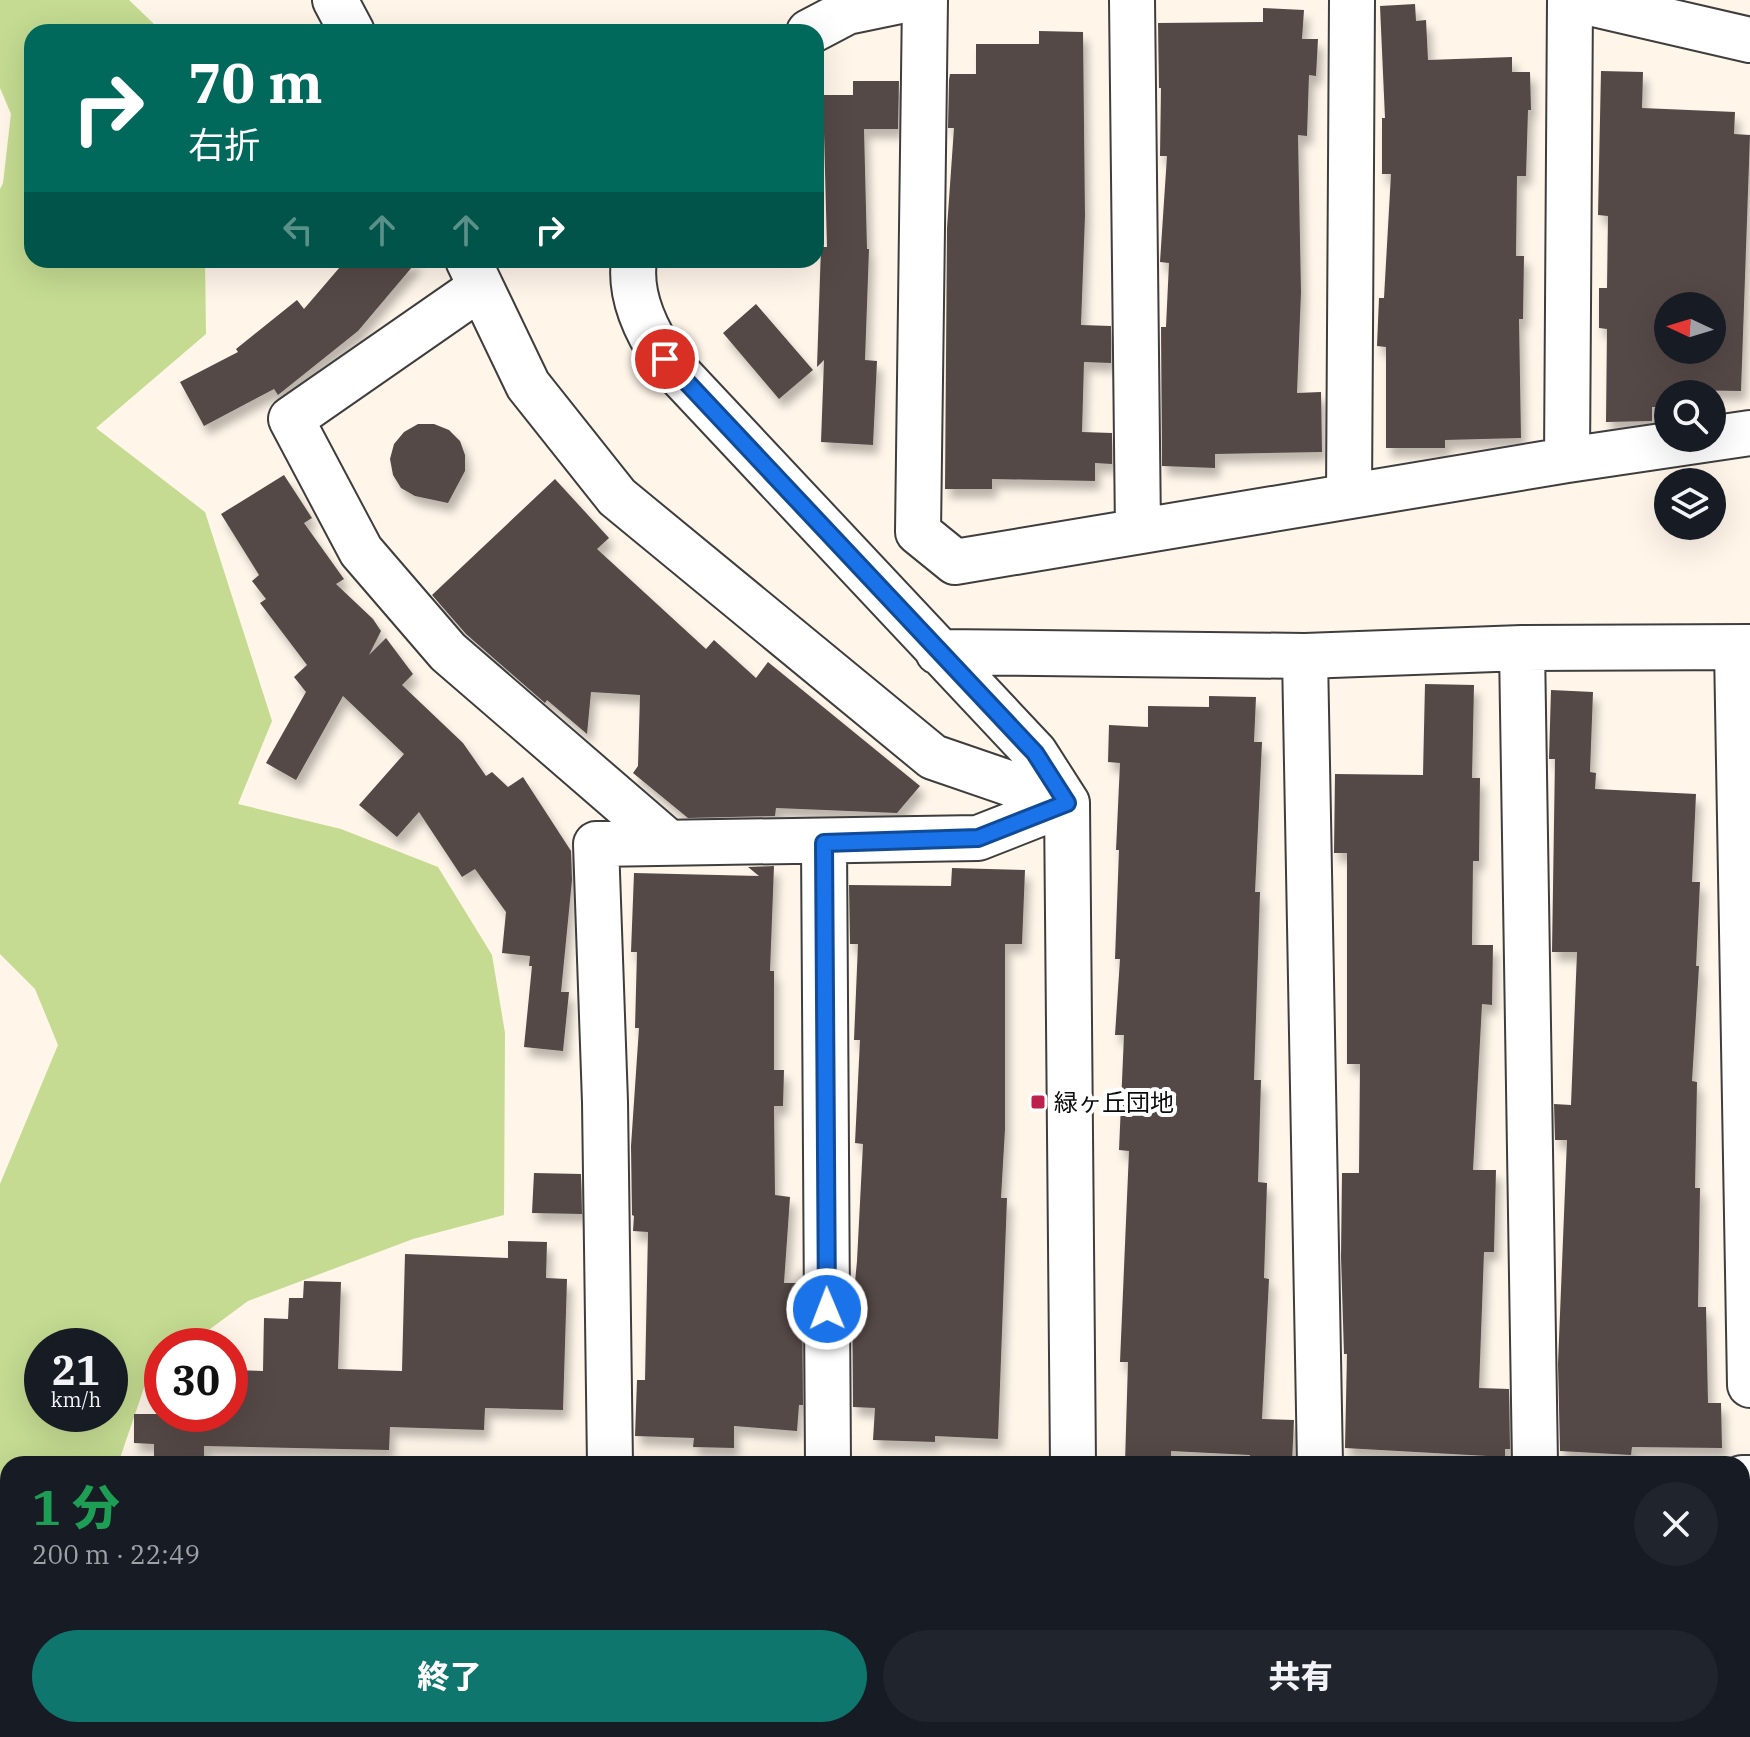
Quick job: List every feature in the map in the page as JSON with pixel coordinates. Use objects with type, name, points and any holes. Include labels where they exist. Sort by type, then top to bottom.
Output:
[{"type":"street","points":[[335,0],[348,24]]},
{"type":"street","points":[[824,24],[847,12],[905,0]]},
{"type":"street","points":[[925,0],[918,532],[955,562],[1567,460],[1750,433]]},
{"type":"street","points":[[1132,0],[1138,531]]},
{"type":"street","points":[[1349,496],[1352,0]]},
{"type":"street","points":[[1567,460],[1570,0]]},
{"type":"street","points":[[1577,0],[1750,40]]},
{"type":"street","points":[[635,268],[638,304],[646,331],[665,359],[1035,753],[1067,803],[1073,1456]]},
{"type":"street","points":[[669,843],[448,652],[361,551],[291,419],[474,274],[528,385],[617,497],[933,757],[1067,803]]},
{"type":"street","points":[[938,652],[1305,656],[1522,648],[1743,648],[1750,1385]]},
{"type":"street","points":[[1522,648],[1535,1456]]},
{"type":"street","points":[[1305,656],[1320,1456]]},
{"type":"street","points":[[610,1456],[605,1102],[596,844],[824,843],[978,838],[1067,803]]},
{"type":"street","points":[[824,843],[828,1456]]},
{"type":"green space","points":[[0,0],[129,0],[153,24],[24,24],[24,268],[205,268],[206,334],[96,428],[205,512],[272,721],[238,804],[341,829],[438,867],[492,955],[505,1033],[504,1215],[413,1239],[248,1301],[211,1328],[144,1328],[144,1388],[121,1456],[0,1456],[0,1184],[58,1045],[35,989],[0,954],[0,189],[11,114],[0,88]]},
{"type":"building","points":[[1415,4],[1416,21],[1426,20],[1428,60],[1512,57],[1512,72],[1530,72],[1531,110],[1528,110],[1526,176],[1517,176],[1516,256],[1524,256],[1523,319],[1519,319],[1521,438],[1445,440],[1445,448],[1386,448],[1386,347],[1377,346],[1379,298],[1384,298],[1391,174],[1382,174],[1382,118],[1385,118],[1380,6]]},
{"type":"building","points":[[1263,8],[1304,10],[1302,39],[1318,39],[1316,76],[1309,75],[1307,136],[1298,135],[1301,292],[1297,393],[1321,392],[1322,452],[1215,454],[1215,468],[1162,466],[1161,327],[1166,327],[1169,263],[1160,262],[1167,156],[1160,156],[1158,23],[1263,22]]},
{"type":"building","points":[[1039,31],[1083,32],[1085,216],[1081,325],[1111,326],[1111,363],[1084,362],[1082,432],[1112,433],[1112,464],[1095,463],[1095,481],[992,479],[992,489],[945,489],[947,228],[954,128],[948,128],[950,74],[976,74],[976,44],[1039,44]]},
{"type":"building","points":[[1601,71],[1643,72],[1642,108],[1735,112],[1734,134],[1750,135],[1741,391],[1726,391],[1726,380],[1654,380],[1652,421],[1606,422],[1607,329],[1599,328],[1599,288],[1607,288],[1608,216],[1598,215]]},
{"type":"building","points":[[853,81],[899,81],[898,129],[864,129],[869,249],[865,360],[877,361],[873,445],[821,442],[824,360],[817,367],[820,268],[824,268],[824,247],[827,247],[824,95],[853,95]]},
{"type":"building","points":[[339,268],[411,268],[358,331],[278,395],[274,389],[204,426],[180,382],[238,352],[236,349],[297,300],[304,309]]},
{"type":"building","points":[[756,304],[813,370],[779,399],[723,333]]},
{"type":"building","points":[[418,424],[434,424],[449,430],[460,441],[465,455],[465,471],[448,503],[415,496],[401,488],[393,475],[390,459],[394,444],[404,432]]},
{"type":"building","points":[[284,475],[312,518],[304,523],[344,579],[336,584],[373,619],[381,631],[369,655],[386,638],[413,674],[402,685],[463,743],[486,776],[492,772],[508,787],[523,777],[571,851],[572,880],[561,992],[569,992],[563,1051],[524,1047],[532,966],[529,966],[530,956],[502,953],[506,912],[475,869],[462,877],[419,812],[397,837],[359,805],[404,754],[343,696],[296,780],[266,763],[306,692],[294,677],[307,665],[260,603],[266,599],[252,581],[259,575],[221,514]]},
{"type":"building","points":[[555,479],[609,538],[597,549],[706,649],[714,640],[756,678],[768,662],[920,786],[897,813],[776,808],[775,816],[688,818],[633,773],[638,766],[640,695],[591,692],[587,734],[547,700],[545,703],[466,634],[432,595]]},
{"type":"building","points":[[1425,684],[1474,685],[1472,778],[1480,778],[1479,861],[1473,861],[1472,945],[1493,945],[1492,1005],[1482,1004],[1473,1170],[1496,1170],[1494,1252],[1484,1252],[1479,1388],[1509,1389],[1510,1449],[1505,1449],[1505,1456],[1345,1448],[1347,1354],[1344,1354],[1341,1257],[1342,1173],[1359,1173],[1360,1064],[1347,1064],[1347,853],[1334,853],[1335,774],[1423,775]]},
{"type":"building","points":[[1551,690],[1593,692],[1590,772],[1596,773],[1595,789],[1696,794],[1692,882],[1700,882],[1696,966],[1699,966],[1692,1081],[1697,1082],[1695,1188],[1700,1188],[1698,1307],[1706,1307],[1708,1403],[1721,1403],[1722,1448],[1632,1447],[1631,1455],[1560,1451],[1558,1364],[1567,1140],[1555,1140],[1554,1104],[1571,1105],[1577,952],[1552,952],[1555,759],[1549,759]]},
{"type":"building","points":[[1209,696],[1256,697],[1254,742],[1262,742],[1255,892],[1260,892],[1254,1080],[1261,1080],[1258,1182],[1267,1183],[1264,1278],[1269,1279],[1262,1419],[1294,1420],[1292,1456],[1171,1451],[1171,1456],[1125,1456],[1128,1362],[1120,1362],[1129,1151],[1119,1150],[1124,1035],[1115,1035],[1120,959],[1115,959],[1120,763],[1108,762],[1109,725],[1148,727],[1148,706],[1209,707]]},
{"type":"building","points":[[774,866],[770,971],[774,971],[774,1070],[784,1070],[783,1106],[774,1106],[775,1195],[790,1197],[784,1283],[802,1283],[803,1405],[799,1405],[797,1431],[734,1426],[734,1448],[693,1447],[694,1438],[635,1436],[637,1380],[645,1380],[648,1232],[633,1231],[632,1215],[631,1146],[639,1028],[635,1028],[637,952],[631,952],[634,873],[759,876],[748,867]]},
{"type":"building","points":[[952,868],[1025,870],[1022,944],[1005,944],[1005,1129],[1001,1198],[1007,1198],[998,1439],[935,1436],[935,1442],[873,1440],[875,1408],[853,1407],[852,1282],[855,1282],[857,1261],[863,1144],[855,1143],[860,1040],[854,1040],[858,944],[850,944],[849,885],[951,886]]},
{"type":"building","points":[[534,1173],[581,1174],[582,1214],[532,1213]]},
{"type":"building","points":[[508,1241],[547,1242],[546,1278],[567,1279],[563,1410],[485,1408],[484,1430],[390,1427],[389,1450],[204,1446],[204,1456],[154,1456],[154,1444],[134,1443],[134,1414],[144,1414],[144,1432],[248,1432],[248,1370],[263,1371],[264,1318],[288,1319],[289,1298],[303,1298],[304,1281],[341,1282],[338,1369],[402,1371],[405,1254],[508,1258]]},
{"type":"place","name":"緑ヶ丘団地","points":[[1038,1102]]},
{"type":"route","points":[[665,359],[1035,753],[1067,803],[978,838],[824,843],[827,1309]]}]
